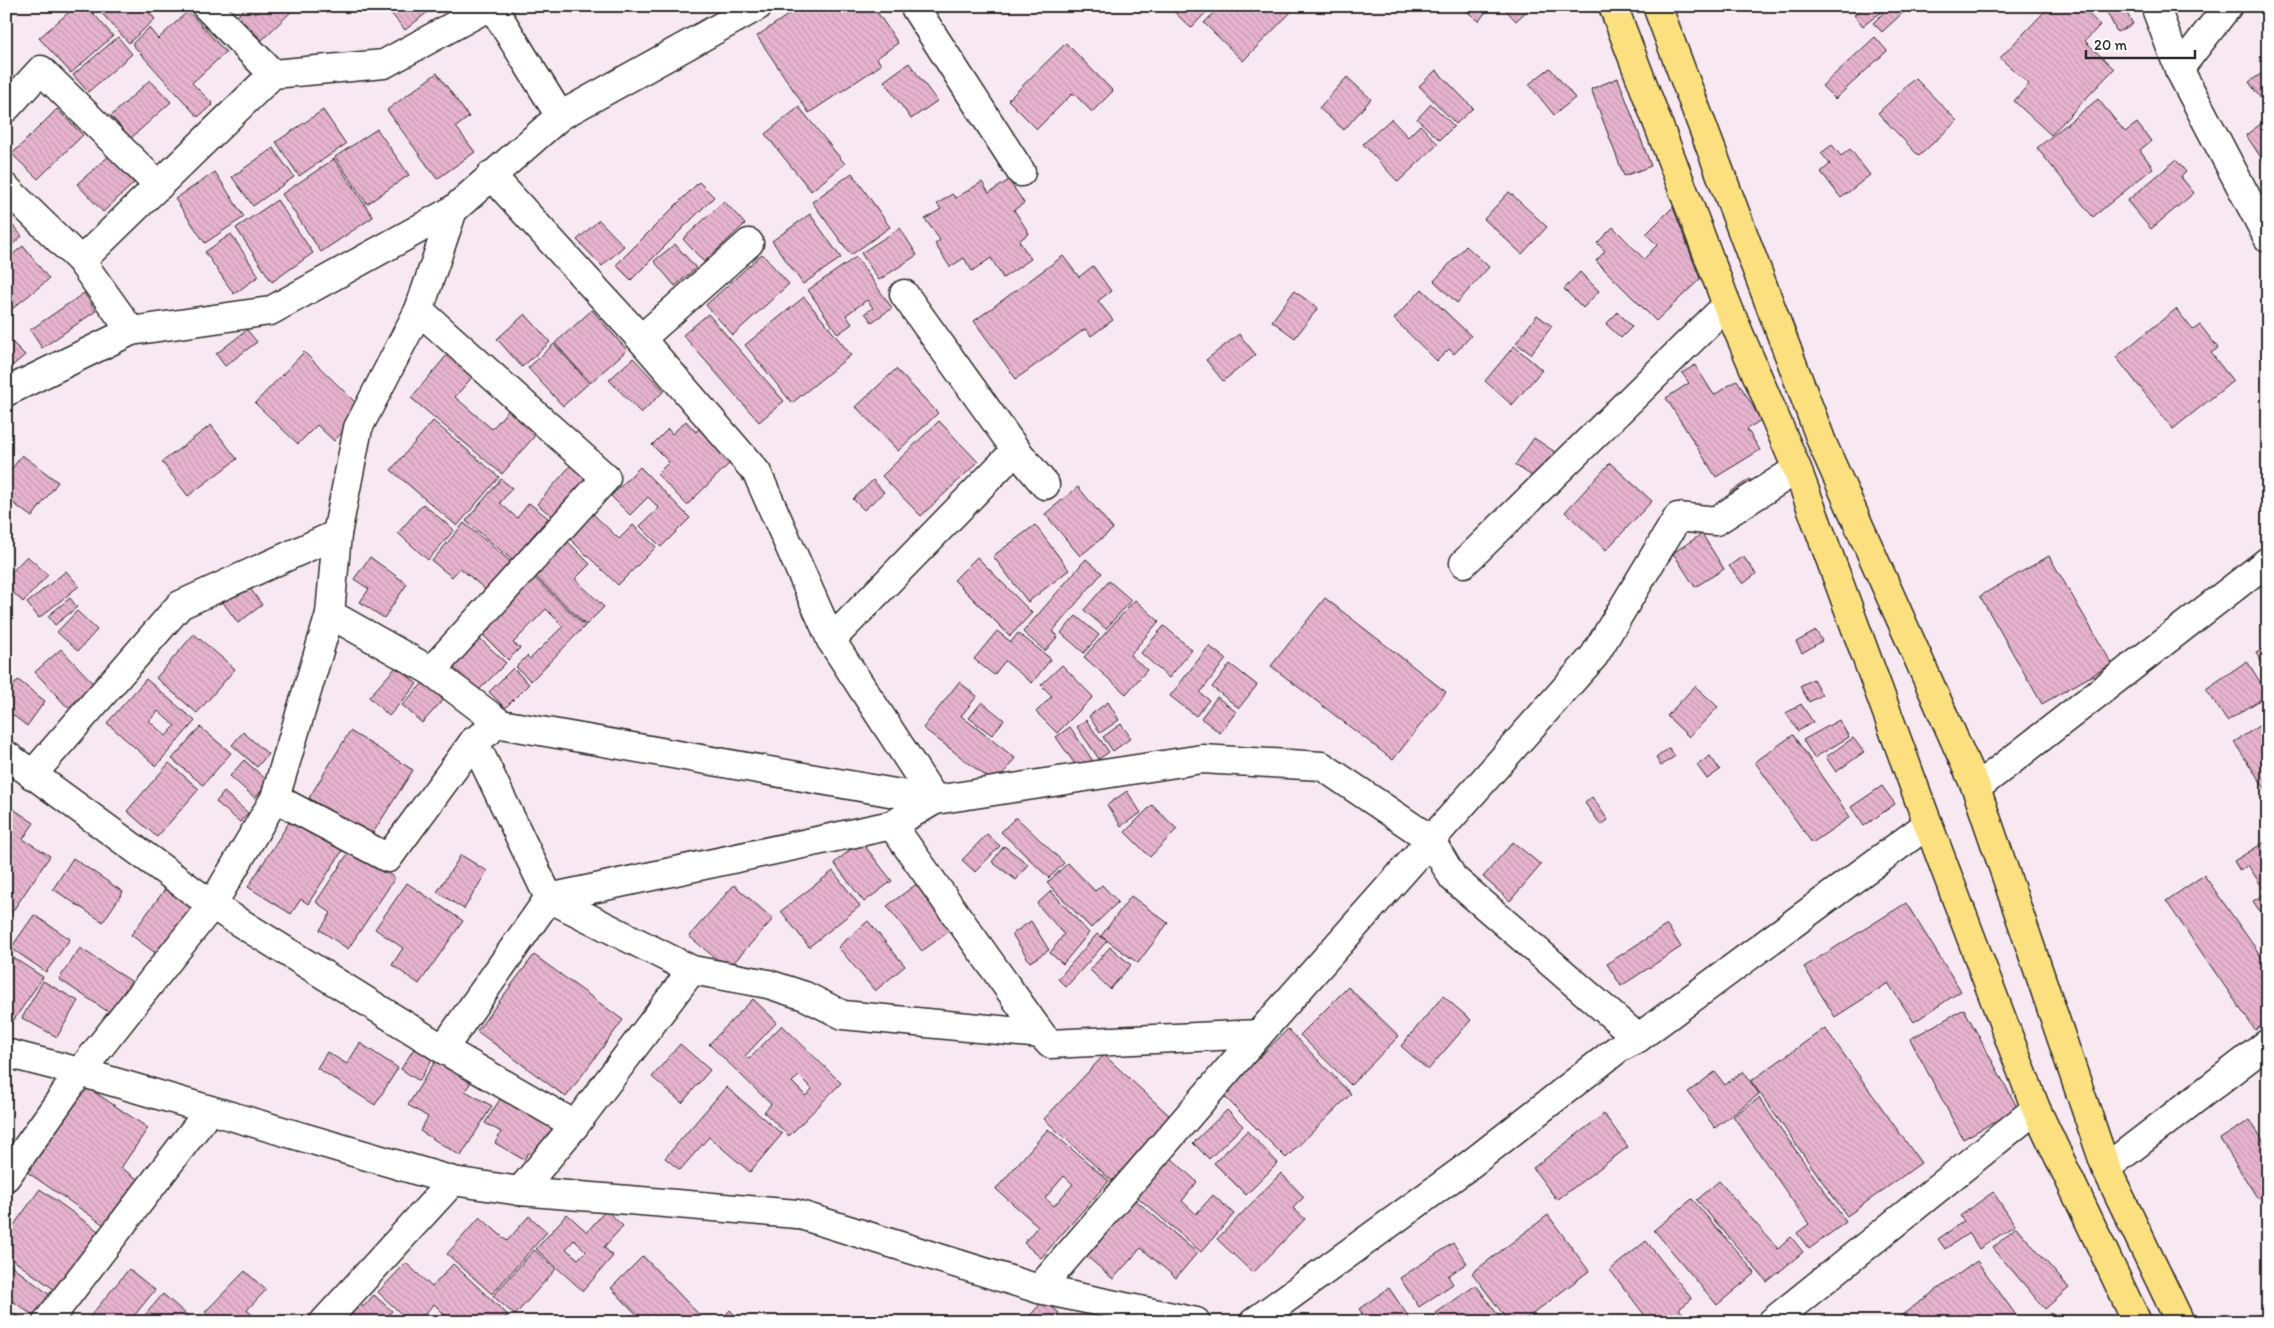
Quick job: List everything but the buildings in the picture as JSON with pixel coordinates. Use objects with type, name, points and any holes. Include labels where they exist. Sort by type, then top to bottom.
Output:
[{"type":"main road","points":[[1613,6],[1726,305],[1797,469],[2036,1110],[2136,1322]]},
{"type":"main road","points":[[1657,6],[1823,445],[1976,788],[2106,1168],[2180,1322]]},
{"type":"street","points":[[206,6],[274,74]]},
{"type":"street","points":[[81,261],[274,74],[384,64],[491,6],[560,116]]},
{"type":"street","points":[[6,392],[131,331],[270,311],[454,210],[560,116],[758,6]]},
{"type":"street","points":[[914,6],[1021,172]]},
{"type":"street","points":[[2155,6],[2178,69],[2268,238]]},
{"type":"street","points":[[2178,69],[2228,6]]},
{"type":"street","points":[[6,108],[41,70],[159,186]]},
{"type":"street","points":[[491,176],[641,339],[757,473],[831,640],[935,800]]},
{"type":"street","points":[[6,188],[81,261],[131,331]]},
{"type":"street","points":[[6,1177],[80,1072],[212,905],[275,798],[330,614],[337,534],[358,428],[419,310],[454,210]]},
{"type":"street","points":[[641,339],[750,243]]},
{"type":"street","points":[[904,294],[1016,450],[1045,485]]},
{"type":"street","points":[[1464,563],[1726,305]]},
{"type":"street","points":[[419,310],[606,478],[431,670]]},
{"type":"street","points":[[831,640],[1016,450]]},
{"type":"street","points":[[1038,1289],[1430,839],[1594,656],[1678,517],[1716,521],[1797,469]]},
{"type":"street","points":[[32,775],[180,605],[337,534]]},
{"type":"street","points":[[1976,788],[2268,561]]},
{"type":"street","points":[[330,614],[431,670],[500,724],[935,800],[1202,759],[1322,766],[1430,839],[1453,878],[1638,1038]]},
{"type":"street","points":[[275,798],[388,858],[474,741],[500,724]]},
{"type":"street","points":[[474,741],[549,898],[692,970],[768,984],[805,996],[843,1015],[1041,1034]]},
{"type":"street","points":[[6,755],[212,905],[443,1049],[575,1125]]},
{"type":"street","points":[[443,1049],[549,898],[892,825],[935,800]]},
{"type":"street","points":[[1254,1322],[1463,1170],[1619,1048],[1638,1038],[1928,824]]},
{"type":"street","points":[[892,825],[1050,1044],[1259,1034]]},
{"type":"street","points":[[520,1191],[575,1125],[692,970]]},
{"type":"street","points":[[2106,1168],[2268,1043]]},
{"type":"street","points":[[6,1053],[80,1072],[452,1181],[520,1191],[797,1214],[1038,1289],[1196,1322]]},
{"type":"street","points":[[1772,1322],[2036,1110]]},
{"type":"street","points":[[47,1322],[209,1111]]},
{"type":"street","points":[[324,1322],[452,1181]]}]
